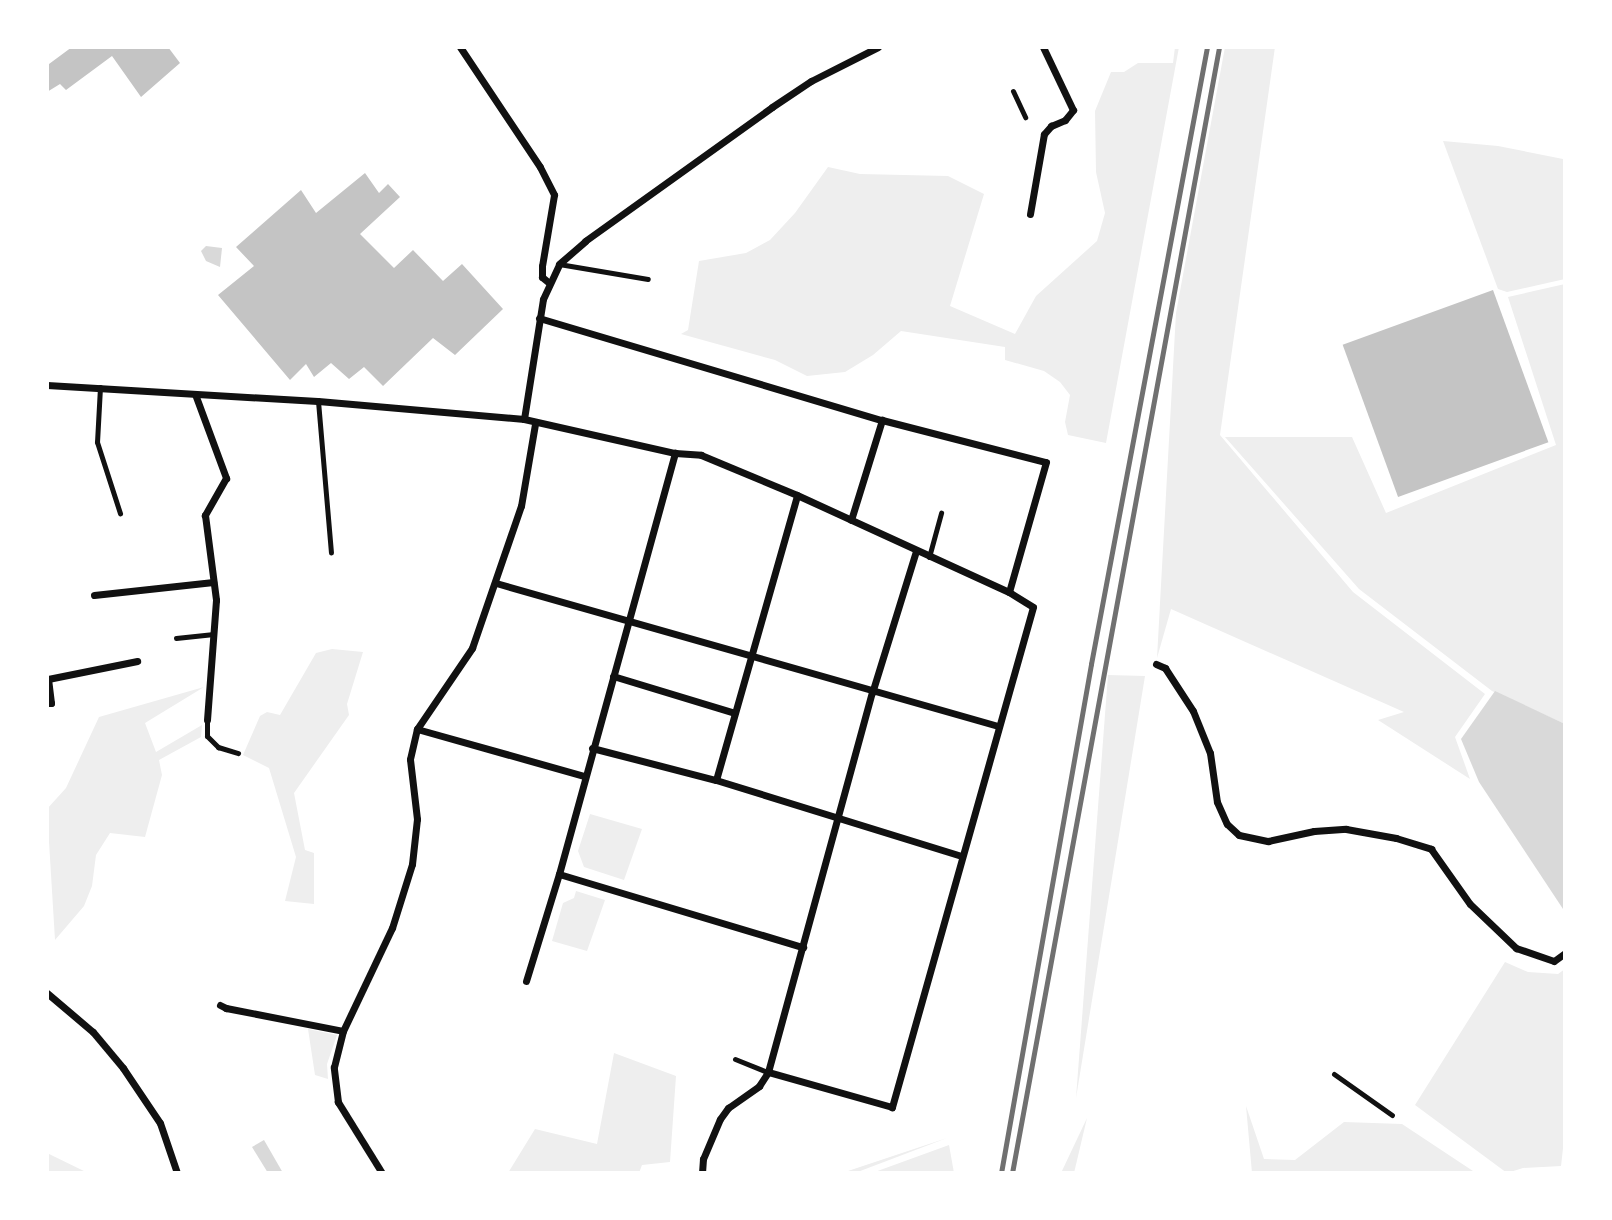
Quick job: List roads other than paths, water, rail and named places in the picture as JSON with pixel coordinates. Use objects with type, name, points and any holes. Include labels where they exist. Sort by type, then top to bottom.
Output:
[{"type":"street","points":[[460,47],[540,167],[554,195],[542,266],[542,277],[548,282]]},
{"type":"street","points":[[524,419],[539,318],[548,282],[559,264],[585,242],[772,107],[811,81],[878,47]]},
{"type":"street","points":[[1030,214],[1044,134],[1051,126],[1065,120],[1073,110],[1043,47]]},
{"type":"street","points":[[539,318],[882,420],[1046,463],[1009,592]]},
{"type":"street","points":[[47,384],[318,401],[524,419],[536,424],[675,453],[701,455],[797,495],[1009,592],[1033,607],[892,1107],[768,1072]]},
{"type":"street","points":[[195,394],[226,478],[205,515],[214,582],[214,634],[208,720]]},
{"type":"street","points":[[851,520],[882,420]]},
{"type":"street","points":[[382,1173],[338,1102],[334,1067],[343,1031],[392,928],[412,864],[417,819],[410,759],[417,729],[472,649],[521,506],[536,424]]},
{"type":"street","points":[[526,981],[559,874],[675,453]]},
{"type":"street","points":[[716,780],[797,495]]},
{"type":"street","points":[[702,1173],[703,1159],[720,1119],[728,1108],[759,1086],[768,1072],[873,693],[916,551]]},
{"type":"street","points":[[94,595],[214,582]]},
{"type":"street","points":[[496,583],[750,658],[998,726]]},
{"type":"street","points":[[47,703],[51,703],[47,679],[137,661]]},
{"type":"street","points":[[1156,664],[1165,668],[1193,711],[1210,753],[1217,802],[1227,824],[1239,835],[1268,841],[1314,831],[1346,830],[1396,838],[1431,849],[1470,904],[1516,948],[1554,961],[1565,953]]},
{"type":"street","points":[[613,676],[735,713]]},
{"type":"street","points":[[417,729],[584,776]]},
{"type":"street","points":[[592,748],[716,780],[961,856]]},
{"type":"street","points":[[559,874],[803,947]]},
{"type":"street","points":[[47,993],[93,1032],[122,1068],[160,1123],[177,1173]]},
{"type":"street","points":[[220,1005],[226,1009],[343,1031]]},
{"type":"lane","points":[[1013,91],[1025,117]]},
{"type":"lane","points":[[559,264],[649,279]]},
{"type":"lane","points":[[100,387],[97,442],[120,513]]},
{"type":"lane","points":[[318,401],[331,552]]},
{"type":"lane","points":[[929,557],[941,513]]},
{"type":"lane","points":[[176,638],[214,634]]},
{"type":"lane","points":[[208,720],[207,736],[218,747],[238,753]]},
{"type":"lane","points":[[736,1059],[768,1072]]},
{"type":"lane","points":[[1334,1074],[1392,1115]]},
{"type":"railway","points":[[1001,1173],[1091,664],[1207,47]]},
{"type":"railway","points":[[1012,1173],[1219,47]]}]
